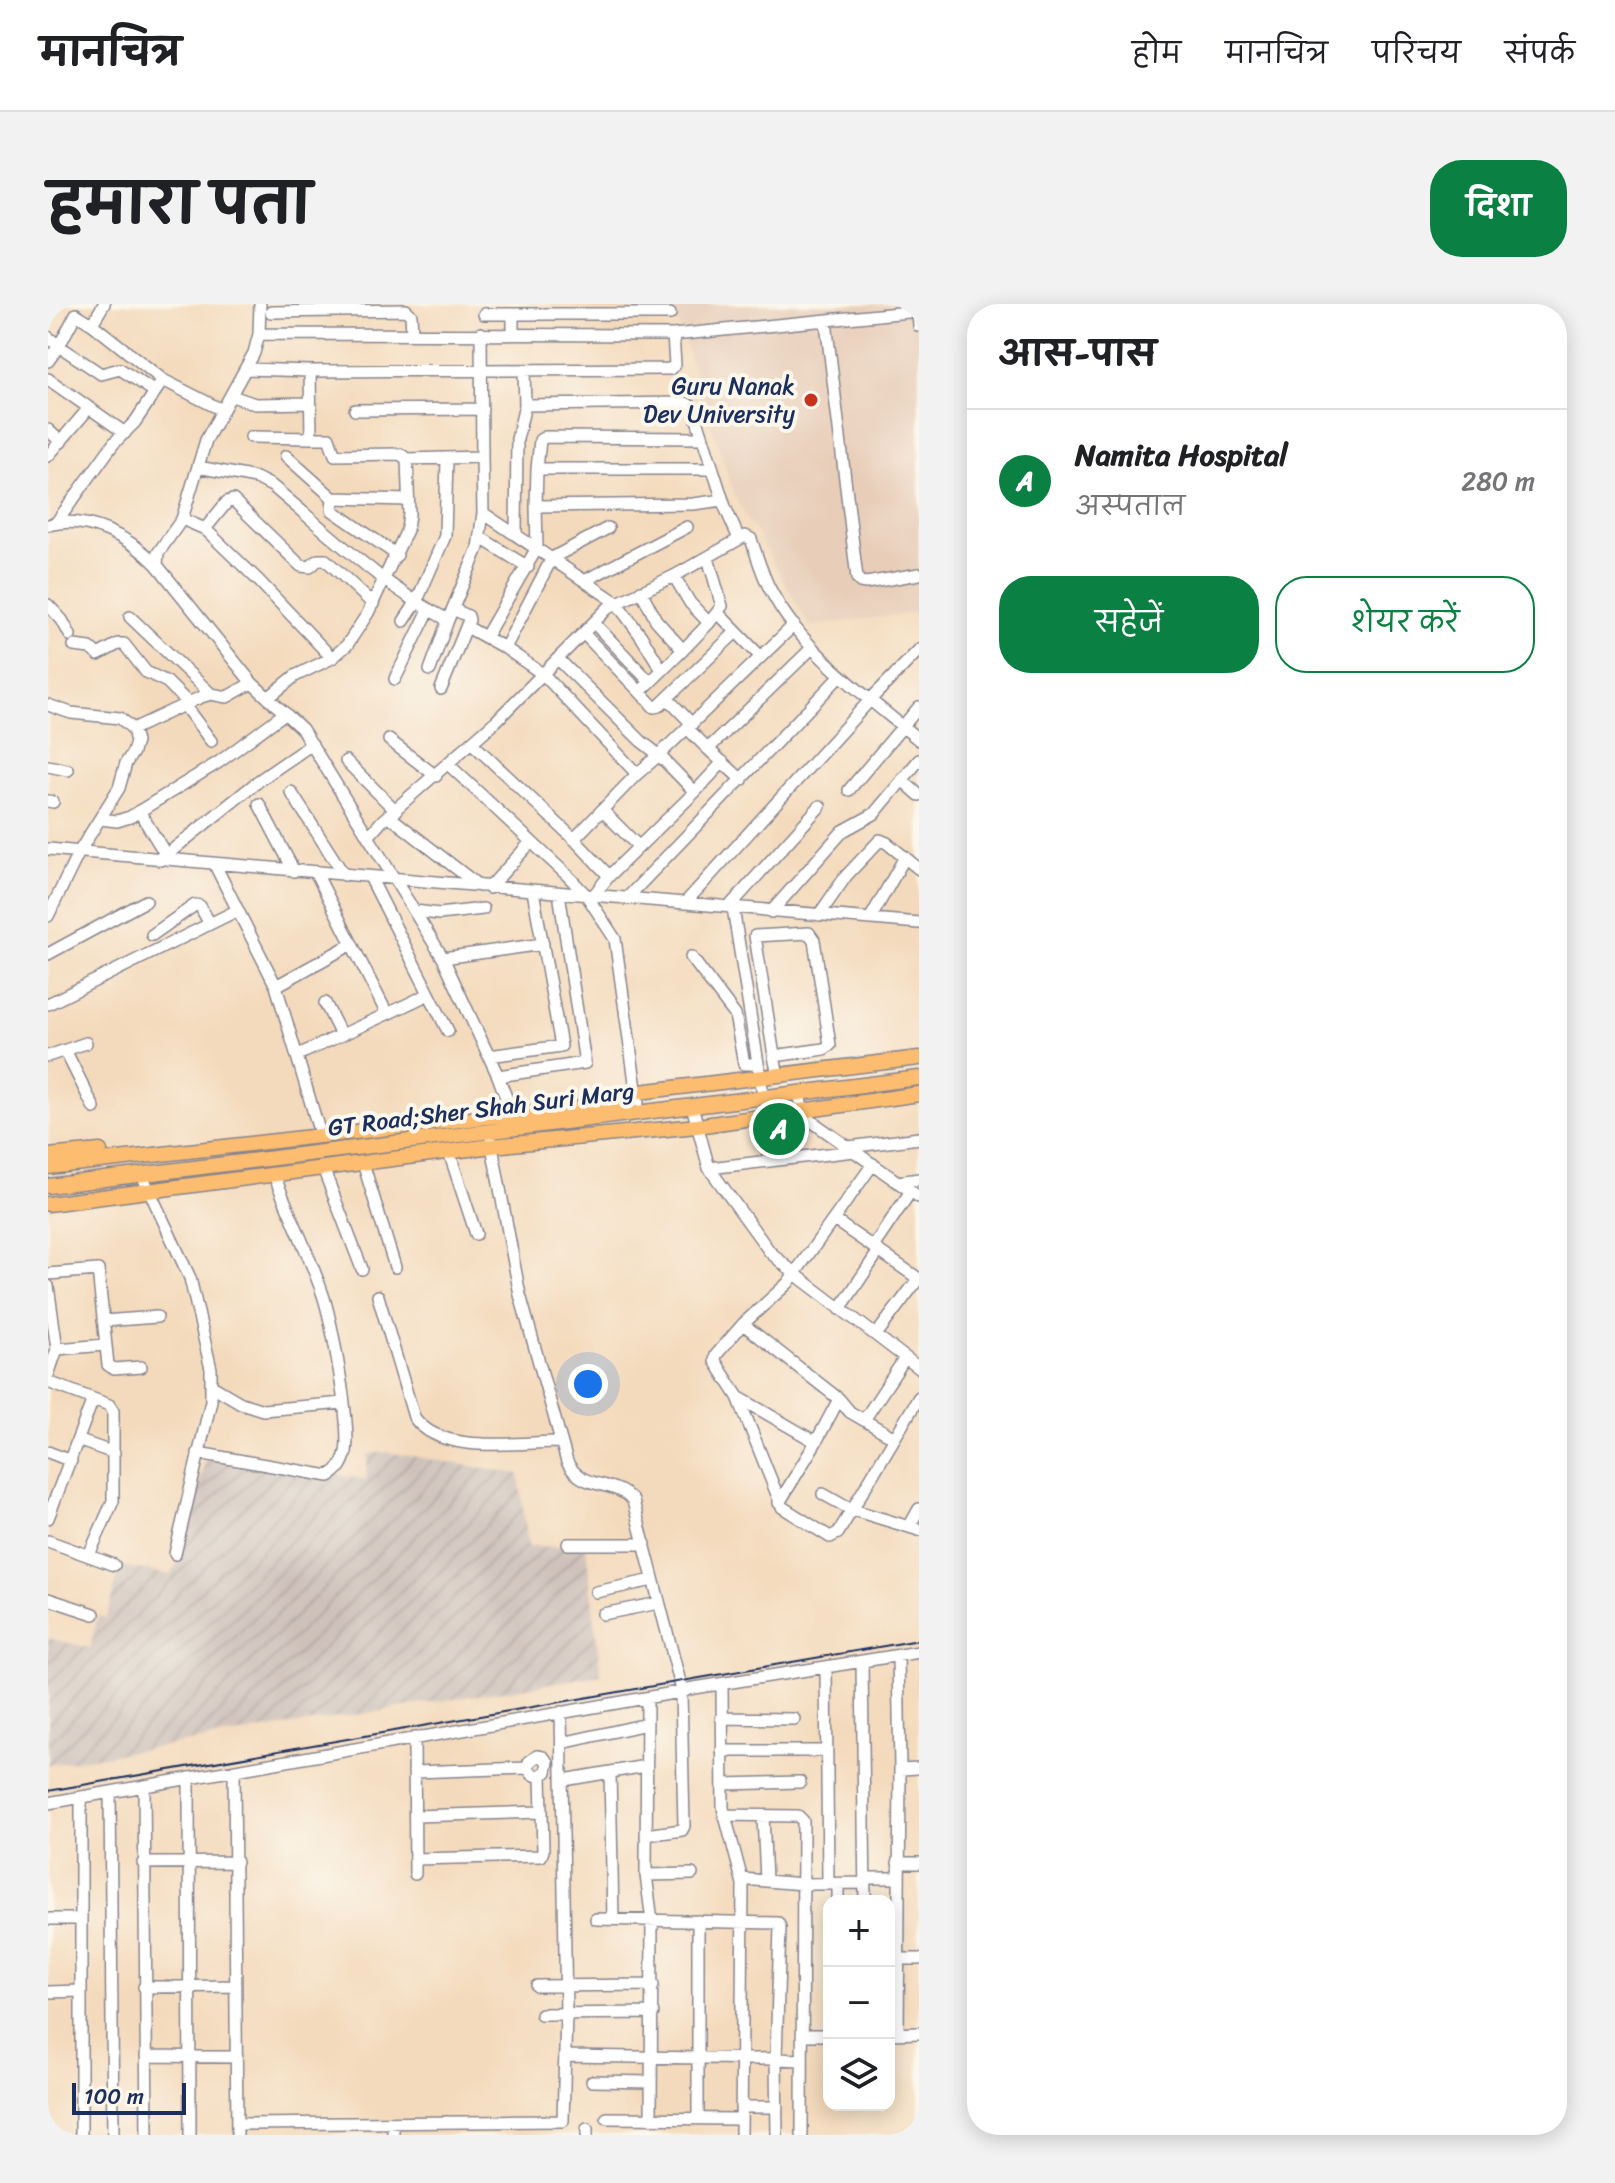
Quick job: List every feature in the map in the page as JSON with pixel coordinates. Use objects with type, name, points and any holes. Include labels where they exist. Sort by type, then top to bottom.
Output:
[{"type":"main road","points":[[760,1077],[919,1058]]},
{"type":"main road","name":"GT Road;Sher Shah Suri Marg","points":[[48,1186],[488,1124],[513,1117],[760,1077],[919,1069]]},
{"type":"main road","name":"GT Road;Sher Shah Suri Marg","points":[[513,1117],[692,1106],[919,1078]]},
{"type":"main road","points":[[48,1204],[492,1146],[697,1126],[919,1094]]},
{"type":"main road","points":[[48,1156],[513,1117]]},
{"type":"main road","name":"GT Road;Sher Shah Suri Marg","points":[[48,1167],[319,1134],[488,1124]]},
{"type":"street","points":[[92,324],[104,304]]},
{"type":"street","points":[[157,565],[158,553],[182,519],[206,440],[247,369],[259,334],[260,304]]},
{"type":"street","points":[[48,361],[77,309],[163,380],[222,410]]},
{"type":"street","points":[[271,312],[406,310],[411,315],[412,333]]},
{"type":"street","points":[[259,334],[673,335],[918,312],[919,326]]},
{"type":"street","points":[[484,314],[670,314]]},
{"type":"street","points":[[513,314],[513,334]]},
{"type":"street","points":[[826,322],[857,578],[866,583],[919,574]]},
{"type":"street","points":[[430,670],[481,538],[481,333]]},
{"type":"street","points":[[247,369],[670,369],[675,365],[673,335]]},
{"type":"street","points":[[48,337],[104,375],[120,369],[155,392]]},
{"type":"street","points":[[516,535],[517,439],[525,405],[524,370]]},
{"type":"street","points":[[310,371],[311,438]]},
{"type":"street","points":[[48,379],[125,433]]},
{"type":"street","points":[[52,524],[163,380]]},
{"type":"street","points":[[232,396],[255,404],[310,403]]},
{"type":"street","points":[[525,405],[689,403],[739,539]]},
{"type":"street","points":[[48,456],[89,408]]},
{"type":"street","points":[[355,410],[482,409]]},
{"type":"street","points":[[48,430],[61,442]]},
{"type":"street","points":[[251,437],[329,438],[335,455],[400,454],[407,459],[482,457]]},
{"type":"street","points":[[486,636],[537,548],[539,442],[545,437],[702,438]]},
{"type":"street","points":[[286,456],[333,498],[408,500]]},
{"type":"street","points":[[404,621],[416,603],[445,536],[447,458]]},
{"type":"street","points":[[268,698],[295,676],[332,658],[355,635],[407,530],[407,459]]},
{"type":"street","points":[[198,467],[264,481],[416,603],[429,610],[469,617],[441,689]]},
{"type":"street","points":[[537,469],[713,469]]},
{"type":"street","points":[[333,498],[332,510],[397,555]]},
{"type":"street","points":[[205,529],[227,502],[233,500],[301,566],[310,567],[318,560],[326,560],[373,604]]},
{"type":"street","points":[[536,506],[693,504],[723,500]]},
{"type":"street","points":[[483,513],[616,602],[662,670]]},
{"type":"street","points":[[182,519],[205,529],[332,658]]},
{"type":"street","points":[[52,524],[83,525],[117,535],[141,549],[252,683],[302,729],[443,958],[498,1076],[513,1117]]},
{"type":"street","points":[[586,580],[687,527]]},
{"type":"street","points":[[505,648],[552,558],[608,528]]},
{"type":"street","points":[[368,837],[544,675],[603,611],[747,536],[751,539],[772,594],[812,648],[840,676],[919,740]]},
{"type":"street","points":[[481,538],[528,567]]},
{"type":"street","points":[[326,560],[340,543]]},
{"type":"street","points":[[640,692],[718,613],[722,601],[708,558]]},
{"type":"street","points":[[674,576],[690,603],[709,623]]},
{"type":"street","points":[[641,591],[656,620],[683,650]]},
{"type":"street","points":[[48,605],[62,620],[72,640],[98,655],[124,644],[146,672],[167,682],[211,741]]},
{"type":"street","points":[[395,679],[429,610]]},
{"type":"street","points":[[718,613],[761,657]]},
{"type":"street","points":[[130,617],[211,694]]},
{"type":"street","points":[[594,623],[650,682]]},
{"type":"street","points":[[574,839],[637,774],[794,625]]},
{"type":"street","points":[[467,627],[486,636],[544,675],[637,774]]},
{"type":"street","points":[[584,634],[654,707],[668,699],[736,632]]},
{"type":"street","points":[[708,749],[812,648]]},
{"type":"street","points":[[685,903],[919,650]]},
{"type":"street","points":[[559,660],[695,792]]},
{"type":"street","points":[[626,899],[840,676]]},
{"type":"street","points":[[133,729],[211,694],[227,697],[252,683]]},
{"type":"street","points":[[668,699],[708,749],[742,780]]},
{"type":"street","points":[[48,705],[71,713],[120,718],[133,729],[135,747],[126,763],[119,788],[79,852],[48,915]]},
{"type":"street","points":[[849,790],[919,707]]},
{"type":"street","points":[[100,819],[117,821],[139,811],[219,762],[285,713]]},
{"type":"street","points":[[389,740],[436,776]]},
{"type":"street","points":[[472,743],[609,876]]},
{"type":"street","points":[[163,857],[261,779],[312,744]]},
{"type":"street","points":[[771,912],[843,831],[869,818],[919,760]]},
{"type":"street","points":[[346,761],[392,814],[484,887]]},
{"type":"street","points":[[590,896],[723,762]]},
{"type":"street","points":[[449,765],[590,896],[615,939],[637,1098]]},
{"type":"street","points":[[48,766],[68,770]]},
{"type":"street","points":[[902,780],[919,795]]},
{"type":"street","points":[[291,792],[344,875]]},
{"type":"street","points":[[259,804],[294,871]]},
{"type":"street","points":[[731,907],[820,806]]},
{"type":"street","points":[[602,810],[638,846]]},
{"type":"street","points":[[139,811],[163,857]]},
{"type":"street","points":[[819,915],[846,876],[877,842],[883,840],[919,869]]},
{"type":"street","points":[[484,887],[531,842]]},
{"type":"street","points":[[48,849],[919,923]]},
{"type":"street","points":[[870,919],[905,857]]},
{"type":"street","points":[[215,865],[276,986],[319,1134]]},
{"type":"street","points":[[316,873],[387,1014]]},
{"type":"street","points":[[370,877],[448,1031]]},
{"type":"street","points":[[489,1056],[561,1046],[533,891]]},
{"type":"street","points":[[498,1076],[585,1063],[559,893]]},
{"type":"street","points":[[48,954],[146,901]]},
{"type":"street","points":[[152,935],[198,905],[210,924]]},
{"type":"street","points":[[731,907],[760,1077]]},
{"type":"street","points":[[415,911],[439,914],[483,909]]},
{"type":"street","points":[[48,1004],[238,910]]},
{"type":"street","points":[[774,1056],[824,1049],[830,1045],[814,940],[809,933],[755,936],[774,1056],[778,1075]]},
{"type":"street","points":[[276,986],[352,944]]},
{"type":"street","points":[[443,958],[543,944]]},
{"type":"street","points":[[691,957],[735,1015],[744,1064],[760,1077]]},
{"type":"street","points":[[298,1055],[429,994]]},
{"type":"street","points":[[325,1003],[341,1035]]},
{"type":"street","points":[[738,1024],[751,1022]]},
{"type":"street","points":[[48,1056],[86,1043]]},
{"type":"street","points":[[65,1050],[94,1108]]},
{"type":"street","points":[[799,1093],[807,1118],[915,1194],[876,1249],[840,1309]]},
{"type":"street","points":[[692,1106],[709,1168],[770,1252],[919,1368]]},
{"type":"street","points":[[488,1124],[520,1295],[567,1462],[577,1476],[625,1493],[633,1501],[683,1692],[684,1826],[680,1831],[646,1835]]},
{"type":"street","points":[[709,1168],[919,1138]]},
{"type":"street","points":[[449,1152],[476,1234]]},
{"type":"street","points":[[363,1163],[395,1267]]},
{"type":"street","points":[[873,1164],[795,1274],[777,1295],[743,1324],[715,1358],[716,1365],[738,1397],[779,1503],[785,1510],[830,1537],[838,1533],[919,1397]]},
{"type":"street","points":[[323,1168],[362,1269]]},
{"type":"street","points":[[142,1175],[190,1278],[212,1386],[175,1554]]},
{"type":"street","points":[[198,1453],[329,1476],[338,1470],[345,1455],[347,1442],[343,1403],[323,1296],[274,1175]]},
{"type":"street","points":[[898,1182],[919,1179]]},
{"type":"street","points":[[834,1220],[919,1279],[876,1335]]},
{"type":"street","points":[[48,1274],[98,1270],[110,1368],[141,1367]]},
{"type":"street","points":[[48,1286],[54,1346],[48,1375]]},
{"type":"street","points":[[378,1296],[414,1417],[421,1428],[444,1439],[463,1443],[561,1442]]},
{"type":"street","points":[[103,1321],[157,1317]]},
{"type":"street","points":[[743,1324],[839,1399],[850,1412],[893,1437]]},
{"type":"street","points":[[54,1346],[105,1345]]},
{"type":"street","points":[[864,1420],[905,1358]]},
{"type":"street","points":[[48,1382],[109,1405],[113,1411],[113,1501],[89,1555]]},
{"type":"street","points":[[212,1386],[241,1403],[263,1410],[343,1403]]},
{"type":"street","points":[[738,1397],[816,1442]]},
{"type":"street","points":[[48,1518],[80,1441],[93,1399]]},
{"type":"street","points":[[779,1503],[839,1399]]},
{"type":"street","points":[[80,1441],[114,1453]]},
{"type":"street","points":[[48,1452],[71,1461]]},
{"type":"street","points":[[823,1494],[850,1509],[914,1528],[919,1509]]},
{"type":"street","points":[[48,1541],[114,1565]]},
{"type":"street","points":[[568,1544],[645,1544]]},
{"type":"street","points":[[596,1592],[653,1580]]},
{"type":"street","points":[[48,1599],[94,1614]]},
{"type":"street","points":[[603,1614],[659,1603]]},
{"type":"street","points":[[48,1803],[919,1652]]},
{"type":"street","points":[[895,2019],[899,1959],[898,1656]]},
{"type":"street","points":[[862,1662],[865,1895]]},
{"type":"street","points":[[826,1668],[825,1751],[836,1895]]},
{"type":"street","points":[[722,1685],[724,1815],[742,1879],[741,2135]]},
{"type":"street","points":[[647,1698],[646,1875],[652,1921],[653,1985],[651,2119]]},
{"type":"street","points":[[234,1770],[237,2129],[554,2129],[565,2119],[561,1712]]},
{"type":"street","points":[[721,1718],[794,1719]]},
{"type":"street","points":[[562,1743],[647,1724]]},
{"type":"street","points":[[414,1738],[415,1874]]},
{"type":"street","points":[[722,1751],[825,1751]]},
{"type":"street","points":[[533,1757],[543,1757],[549,1766],[541,1776],[532,1774],[528,1768],[533,1757]]},
{"type":"street","points":[[564,1780],[646,1766]]},
{"type":"street","points":[[414,1772],[528,1768]]},
{"type":"street","points":[[900,1769],[919,1768]]},
{"type":"street","points":[[610,1772],[613,1919]]},
{"type":"street","points":[[415,1859],[541,1856],[541,1776]]},
{"type":"street","points":[[189,1778],[190,2135]]},
{"type":"street","points":[[723,1784],[800,1782]]},
{"type":"street","points":[[144,1786],[147,2135]]},
{"type":"street","points":[[110,1792],[113,2135]]},
{"type":"street","points":[[81,1797],[81,2135]]},
{"type":"street","points":[[415,1816],[542,1812]]},
{"type":"street","points":[[724,1815],[801,1818],[802,2135]]},
{"type":"street","points":[[763,1816],[766,1881]]},
{"type":"street","points":[[143,1863],[236,1862]]},
{"type":"street","points":[[898,1863],[919,1863]]},
{"type":"street","points":[[646,1875],[692,1874]]},
{"type":"street","points":[[742,1879],[833,1884],[899,1878]]},
{"type":"street","points":[[48,1919],[81,1919]]},
{"type":"street","points":[[596,1919],[779,1924],[777,2135]]},
{"type":"street","points":[[698,1921],[698,2118]]},
{"type":"street","points":[[899,1959],[919,1959]]},
{"type":"street","points":[[537,1986],[653,1985]]},
{"type":"street","points":[[144,1987],[236,1986]]},
{"type":"street","points":[[48,1992],[81,1991]]},
{"type":"street","points":[[541,2014],[653,2013]]},
{"type":"street","points":[[895,2034],[919,2033]]},
{"type":"street","points":[[802,2035],[823,2035]]},
{"type":"street","points":[[146,2056],[237,2057]]},
{"type":"street","points":[[565,2056],[802,2060]]},
{"type":"street","points":[[592,2081],[651,2082]]},
{"type":"street","points":[[607,2118],[698,2118],[777,2107]]},
{"type":"shaded area","name":"Guru Nanak Dev University","points":[[672,304],[919,304],[919,612],[810,626],[735,497]]},
{"type":"shaded area","points":[[209,1448],[366,1480],[368,1454],[387,1452],[519,1474],[528,1546],[586,1547],[601,1675],[48,1765],[48,1638],[90,1648],[98,1616],[106,1618],[121,1566],[171,1575],[179,1561]]},
{"type":"railway","points":[[48,1791],[919,1640]]},
{"type":"place","name":"Guru Nanak Dev University","points":[[811,400]]},
{"type":"place","name":"Namita Hospital","points":[[779,1129]]}]
